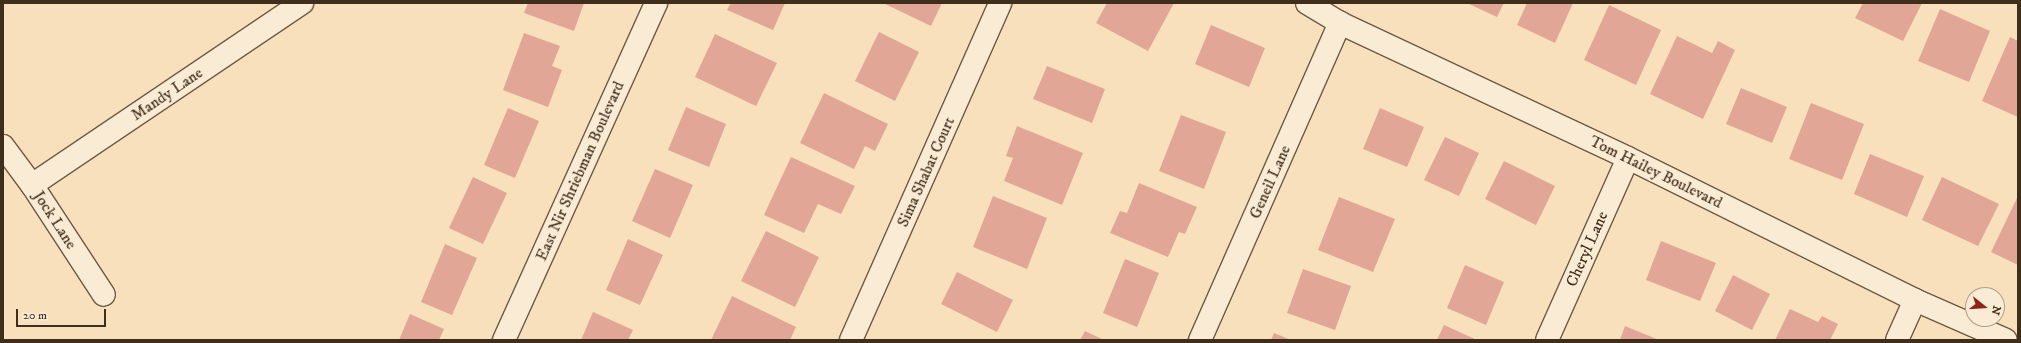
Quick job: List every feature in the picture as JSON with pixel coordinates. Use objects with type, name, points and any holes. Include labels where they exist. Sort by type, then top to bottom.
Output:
[{"type":"street","name":"Mandy Lane","points":[[32,185],[302,3]]},
{"type":"street","name":"East Nir Shriebman Boulevard","points":[[504,340],[656,3]]},
{"type":"street","name":"Sima Shabat Court","points":[[851,340],[1000,3]]},
{"type":"street","name":"Tom Hailey Boulevard","points":[[1307,3],[1340,23],[1628,158],[1915,300],[2006,340]]},
{"type":"street","name":"Geneil Lane","points":[[1200,340],[1340,23]]},
{"type":"street","name":"Jock Lane","points":[[3,146],[32,185],[104,295]]},
{"type":"street","name":"Cheryl Lane","points":[[1547,340],[1628,158]]},
{"type":"street","points":[[1897,340],[1915,300]]},
{"type":"building","points":[[528,3],[584,3],[574,31],[524,13]]},
{"type":"building","points":[[731,3],[785,3],[773,30],[727,10]]},
{"type":"building","points":[[883,3],[942,3],[931,26]]},
{"type":"building","points":[[1107,3],[1174,3],[1148,51],[1096,23]]},
{"type":"building","points":[[1467,3],[1504,3],[1497,17]]},
{"type":"building","points":[[1527,3],[1573,3],[1555,43],[1517,25]]},
{"type":"building","points":[[1863,3],[1922,3],[1903,41],[1855,18]]},
{"type":"building","points":[[1609,5],[1661,30],[1636,85],[1584,60]]},
{"type":"building","points":[[1940,9],[1990,31],[1969,82],[1918,61]]},
{"type":"building","points":[[1211,25],[1265,48],[1249,87],[1195,64]]},
{"type":"building","points":[[879,32],[919,52],[895,101],[855,81]]},
{"type":"building","points":[[524,33],[560,46],[552,66],[562,70],[548,107],[503,90]]},
{"type":"building","points":[[715,34],[777,63],[756,106],[695,77]]},
{"type":"building","points":[[1677,36],[1712,53],[1718,41],[1735,50],[1703,119],[1650,94]]},
{"type":"building","points":[[2010,37],[2018,41],[2018,117],[1982,101]]},
{"type":"building","points":[[1047,66],[1105,89],[1092,123],[1033,99]]},
{"type":"building","points":[[1741,88],[1787,107],[1772,143],[1726,124]]},
{"type":"building","points":[[824,93],[888,124],[875,151],[865,146],[854,169],[800,143]]},
{"type":"building","points":[[1811,103],[1864,124],[1842,180],[1789,159]]},
{"type":"building","points":[[686,107],[726,124],[709,167],[668,150]]},
{"type":"building","points":[[508,108],[539,121],[515,178],[484,165]]},
{"type":"building","points":[[1380,108],[1424,127],[1407,167],[1363,149]]},
{"type":"building","points":[[1181,115],[1226,132],[1204,189],[1159,171]]},
{"type":"building","points":[[1017,126],[1083,153],[1062,205],[1004,181],[1013,158],[1006,156]]},
{"type":"building","points":[[1445,137],[1479,153],[1459,196],[1424,180]]},
{"type":"building","points":[[1870,154],[1924,176],[1907,217],[1854,194]]},
{"type":"building","points":[[791,157],[855,186],[841,214],[818,204],[804,233],[764,215]]},
{"type":"building","points":[[1504,161],[1555,186],[1536,225],[1485,199]]},
{"type":"building","points":[[655,169],[693,185],[670,238],[632,221]]},
{"type":"building","points":[[473,177],[507,193],[483,244],[449,228]]},
{"type":"building","points":[[1942,177],[1999,204],[1978,246],[1922,220]]},
{"type":"building","points":[[1139,183],[1197,207],[1185,234],[1179,232],[1168,257],[1110,233],[1120,211],[1127,213]]},
{"type":"building","points":[[993,196],[1047,218],[1027,269],[973,247]]},
{"type":"building","points":[[1339,197],[1395,219],[1373,272],[1318,250]]},
{"type":"building","points":[[2017,198],[2018,199],[2018,265],[1991,252]]},
{"type":"building","points":[[766,231],[819,257],[795,307],[741,281]]},
{"type":"building","points":[[628,239],[663,255],[640,305],[606,290]]},
{"type":"building","points":[[1661,241],[1716,263],[1700,301],[1646,280]]},
{"type":"building","points":[[445,244],[477,258],[452,315],[421,302]]},
{"type":"building","points":[[1125,259],[1159,273],[1137,327],[1103,313]]},
{"type":"building","points":[[1465,265],[1504,282],[1486,325],[1447,308]]},
{"type":"building","points":[[1303,269],[1351,286],[1335,330],[1287,313]]},
{"type":"building","points":[[957,272],[1013,300],[997,332],[941,304]]},
{"type":"building","points":[[1733,275],[1770,294],[1752,330],[1715,311]]},
{"type":"building","points":[[732,296],[796,327],[790,340],[711,340]]},
{"type":"building","points":[[1790,309],[1818,322],[1822,316],[1838,324],[1830,340],[1775,340]]},
{"type":"building","points":[[593,312],[633,330],[628,340],[581,340]]},
{"type":"building","points":[[410,314],[444,329],[439,340],[399,340]]},
{"type":"building","points":[[1444,325],[1477,340],[1437,340]]},
{"type":"building","points":[[1625,326],[1659,340],[1620,340]]},
{"type":"building","points":[[1085,331],[1104,340],[1080,340]]},
{"type":"building","points":[[1274,333],[1291,340],[1271,340]]}]
